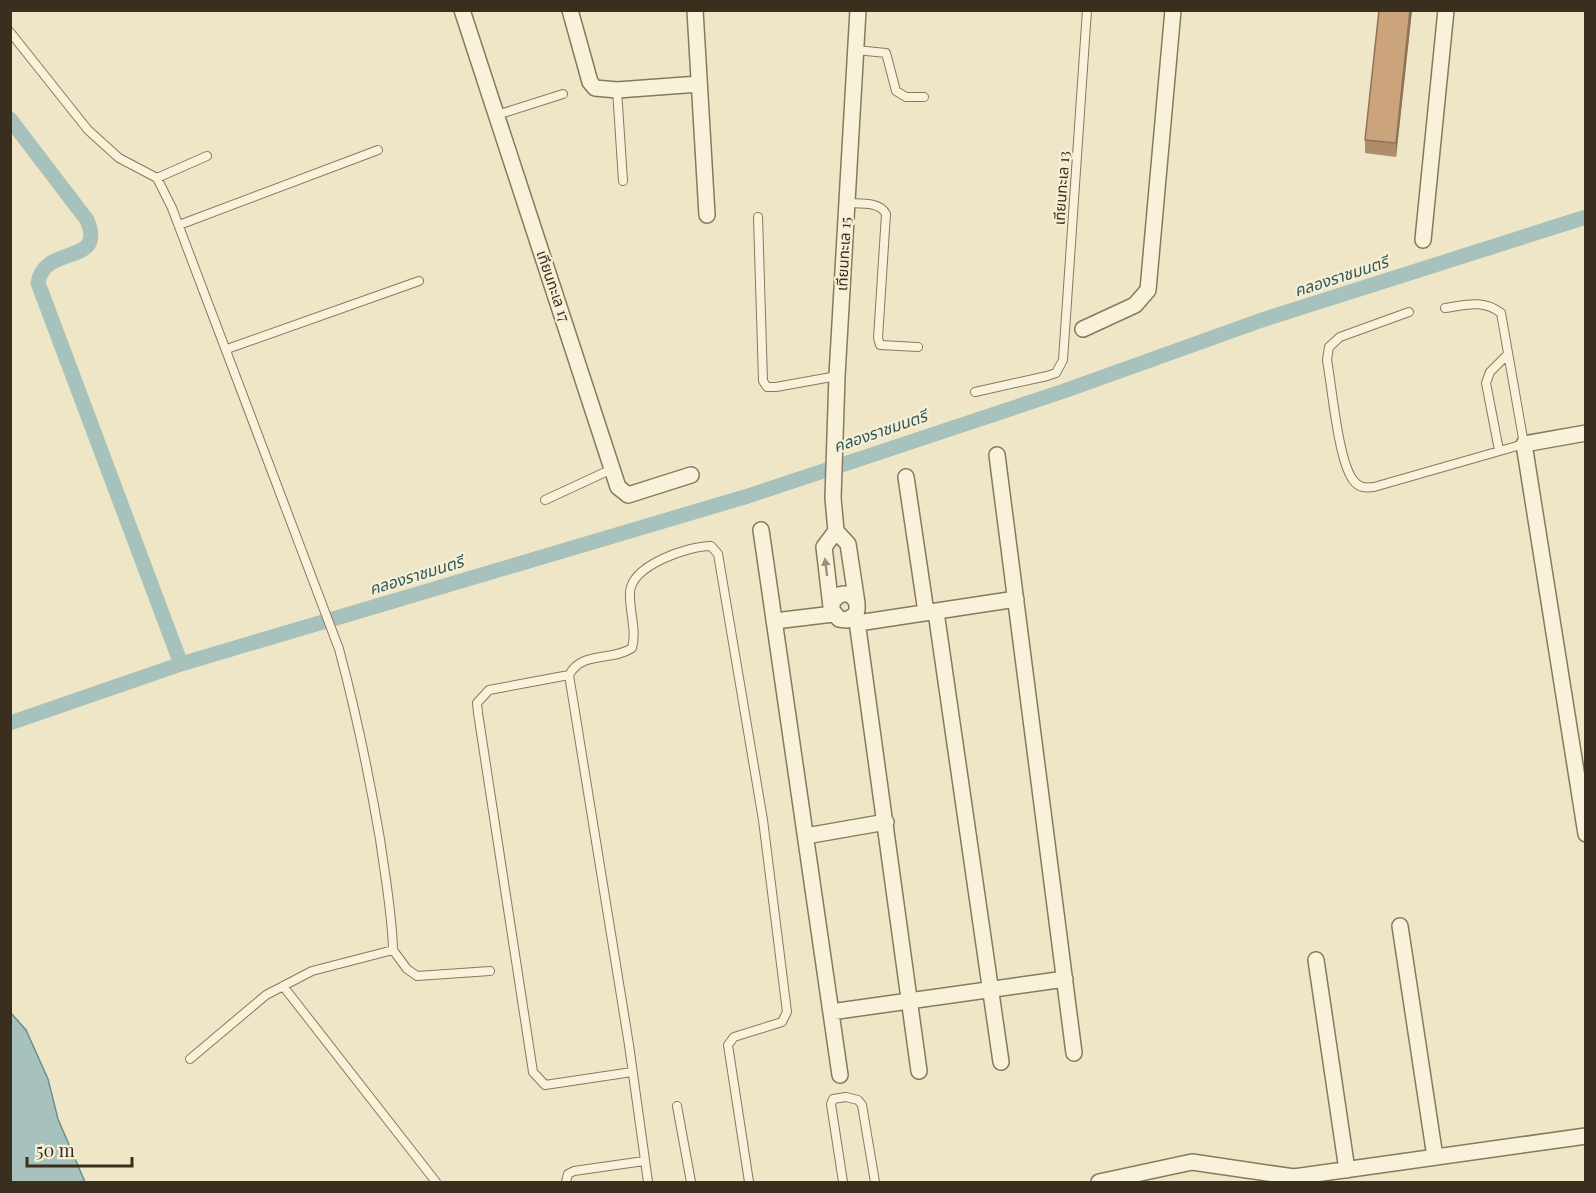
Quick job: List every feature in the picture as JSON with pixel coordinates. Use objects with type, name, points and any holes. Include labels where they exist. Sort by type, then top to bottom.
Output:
[{"type":"street","name":"เทียนทะเล 17","points":[[462,10],[618,487],[628,495],[691,475]]},
{"type":"street","points":[[570,10],[590,82],[594,88],[617,90],[699,84]]},
{"type":"street","points":[[695,10],[707,215]]},
{"type":"street","name":"เทียนทะเล 15","points":[[836,531],[833,498],[837,376],[858,10]]},
{"type":"street","points":[[1083,329],[1135,305],[1148,290],[1173,10]]},
{"type":"street","points":[[1423,240],[1446,10]]},
{"type":"street","points":[[1586,432],[1524,444],[1586,834]]},
{"type":"street","points":[[997,455],[1074,1053]]},
{"type":"street","points":[[906,477],[931,612],[992,989],[1001,1062]]},
{"type":"street","points":[[761,530],[840,1075]]},
{"type":"street","points":[[919,1071],[886,822],[857,613],[848,544],[836,531],[824,547],[832,610],[843,621],[851,619],[857,613],[931,612],[1016,599]]},
{"type":"street","points":[[832,610],[835,598],[843,594],[852,596],[857,613]]},
{"type":"street","points":[[775,621],[832,610]]},
{"type":"street","points":[[806,836],[886,822]]},
{"type":"street","points":[[1400,926],[1435,1157]]},
{"type":"street","points":[[1316,960],[1347,1170]]},
{"type":"street","points":[[831,1012],[1065,979]]},
{"type":"street","points":[[1099,1182],[1192,1162],[1240,1167],[1285,1177],[1586,1136]]},
{"type":"lane","name":"เทียนทะเล 13","points":[[975,393],[1056,373],[1063,360],[1087,10]]},
{"type":"lane","points":[[10,32],[88,130],[118,158],[157,178],[179,225],[339,649],[358,720],[371,786],[388,896],[393,950],[407,969],[417,976],[490,971]]},
{"type":"lane","points":[[856,50],[886,53],[896,91],[906,97],[924,97]]},
{"type":"lane","points":[[617,90],[623,181]]},
{"type":"lane","points":[[497,116],[562,94]]},
{"type":"lane","points":[[179,225],[378,150]]},
{"type":"lane","points":[[157,178],[207,156]]},
{"type":"lane","points":[[846,203],[877,205],[883,208],[886,214],[878,338],[880,345],[918,347]]},
{"type":"lane","points":[[758,218],[763,381],[767,387],[776,387],[837,376]]},
{"type":"lane","points":[[227,349],[419,281]]},
{"type":"lane","points":[[1409,312],[1340,338],[1329,347],[1328,360],[1344,453],[1353,481],[1362,488],[1444,469],[1524,444],[1501,313],[1491,306],[1478,303],[1445,308]]},
{"type":"lane","points":[[1499,450],[1486,383],[1490,372],[1508,354]]},
{"type":"lane","points":[[545,500],[612,469]]},
{"type":"lane","points":[[648,1182],[569,675],[575,664],[582,660],[626,653],[633,648],[630,591],[633,579],[659,561],[683,551],[711,546],[718,554],[763,820],[787,1006],[783,1022],[734,1037],[728,1045],[749,1182]]},
{"type":"lane","points":[[569,675],[489,690],[477,703],[533,1072],[545,1085],[632,1072]]},
{"type":"lane","points":[[190,1059],[266,995],[312,971],[393,950]]},
{"type":"lane","points":[[283,986],[436,1182]]},
{"type":"lane","points":[[843,1182],[831,1104],[833,1099],[846,1097],[858,1100],[862,1105],[875,1182]]},
{"type":"lane","points":[[677,1106],[691,1182]]},
{"type":"lane","points":[[566,1182],[568,1174],[574,1171],[644,1161]]},
{"type":"water","points":[[10,1012],[26,1030],[48,1079],[58,1119],[85,1182],[11,1182]]},
{"type":"building","points":[[1379,10],[1410,10],[1396,143],[1365,140]]},
{"type":"waterway","points":[[10,119],[87,220],[91,235],[89,244],[82,250],[51,263],[43,271],[38,283],[181,664],[10,723]]},
{"type":"waterway","name":"คลองราชมนตรี","points":[[181,664],[748,496],[1064,391],[1262,320],[1586,217]]}]
